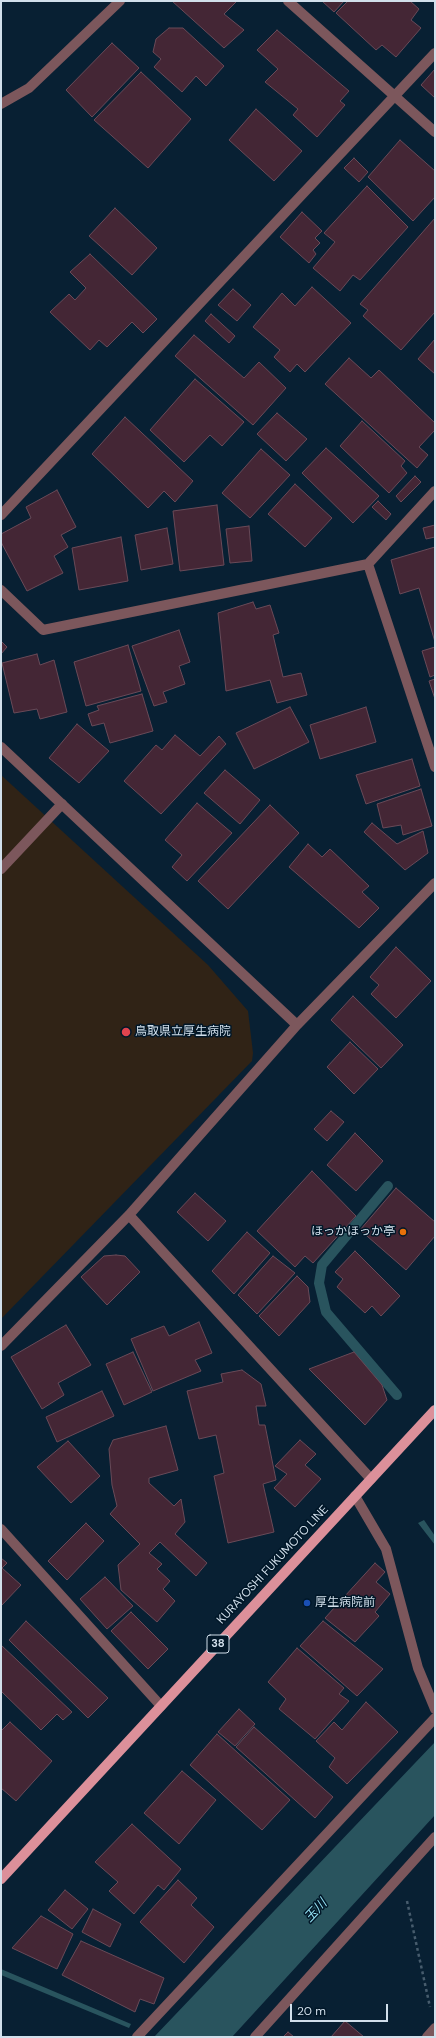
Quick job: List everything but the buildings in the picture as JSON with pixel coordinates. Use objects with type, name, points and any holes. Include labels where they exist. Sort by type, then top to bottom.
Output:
[{"type":"main road","name":"KURAYOSHI FUKUMOTO LINE","points":[[1,1879],[435,1410]]},
{"type":"street","points":[[1,104],[29,88],[120,1]]},
{"type":"street","points":[[288,1],[435,132]]},
{"type":"street","points":[[1,515],[435,53]]},
{"type":"street","points":[[1,590],[43,630],[368,564],[435,491]]},
{"type":"street","points":[[368,564],[435,767]]},
{"type":"street","points":[[1,746],[297,1025]]},
{"type":"street","points":[[1,869],[62,804]]},
{"type":"street","points":[[1,1346],[129,1214],[297,1025],[435,883]]},
{"type":"street","points":[[129,1214],[371,1479]]},
{"type":"street","points":[[354,1496],[386,1549],[418,1668],[435,1710]]},
{"type":"street","points":[[1,1529],[161,1706]]},
{"type":"street","points":[[137,2037],[435,1718]]},
{"type":"street","points":[[255,2037],[402,1876],[435,1837]]},
{"type":"street","points":[[427,2037],[435,2028]]},
{"type":"path","points":[[402,1876],[435,2028]]},
{"type":"shaded area","name":"鳥取県立厚生病院","points":[[1,775],[208,965],[248,1011],[253,1053],[252,1061],[1,1319]]},
{"type":"water","points":[[424,1520],[435,1536],[435,1545],[418,1523]]},
{"type":"water","name":"玉川","points":[[435,1742],[435,1815],[232,2037],[154,2037]]},
{"type":"water","points":[[1,1969],[131,2024],[129,2028],[1,1975]]},
{"type":"waterway","points":[[388,1186],[322,1265],[319,1283],[326,1312],[397,1395]]},
{"type":"place","name":"鳥取県立厚生病院","points":[[126,1032]]},
{"type":"place","name":"ほっかほっか亭","points":[[403,1232]]},
{"type":"place","name":"厚生病院前","points":[[307,1603]]}]
